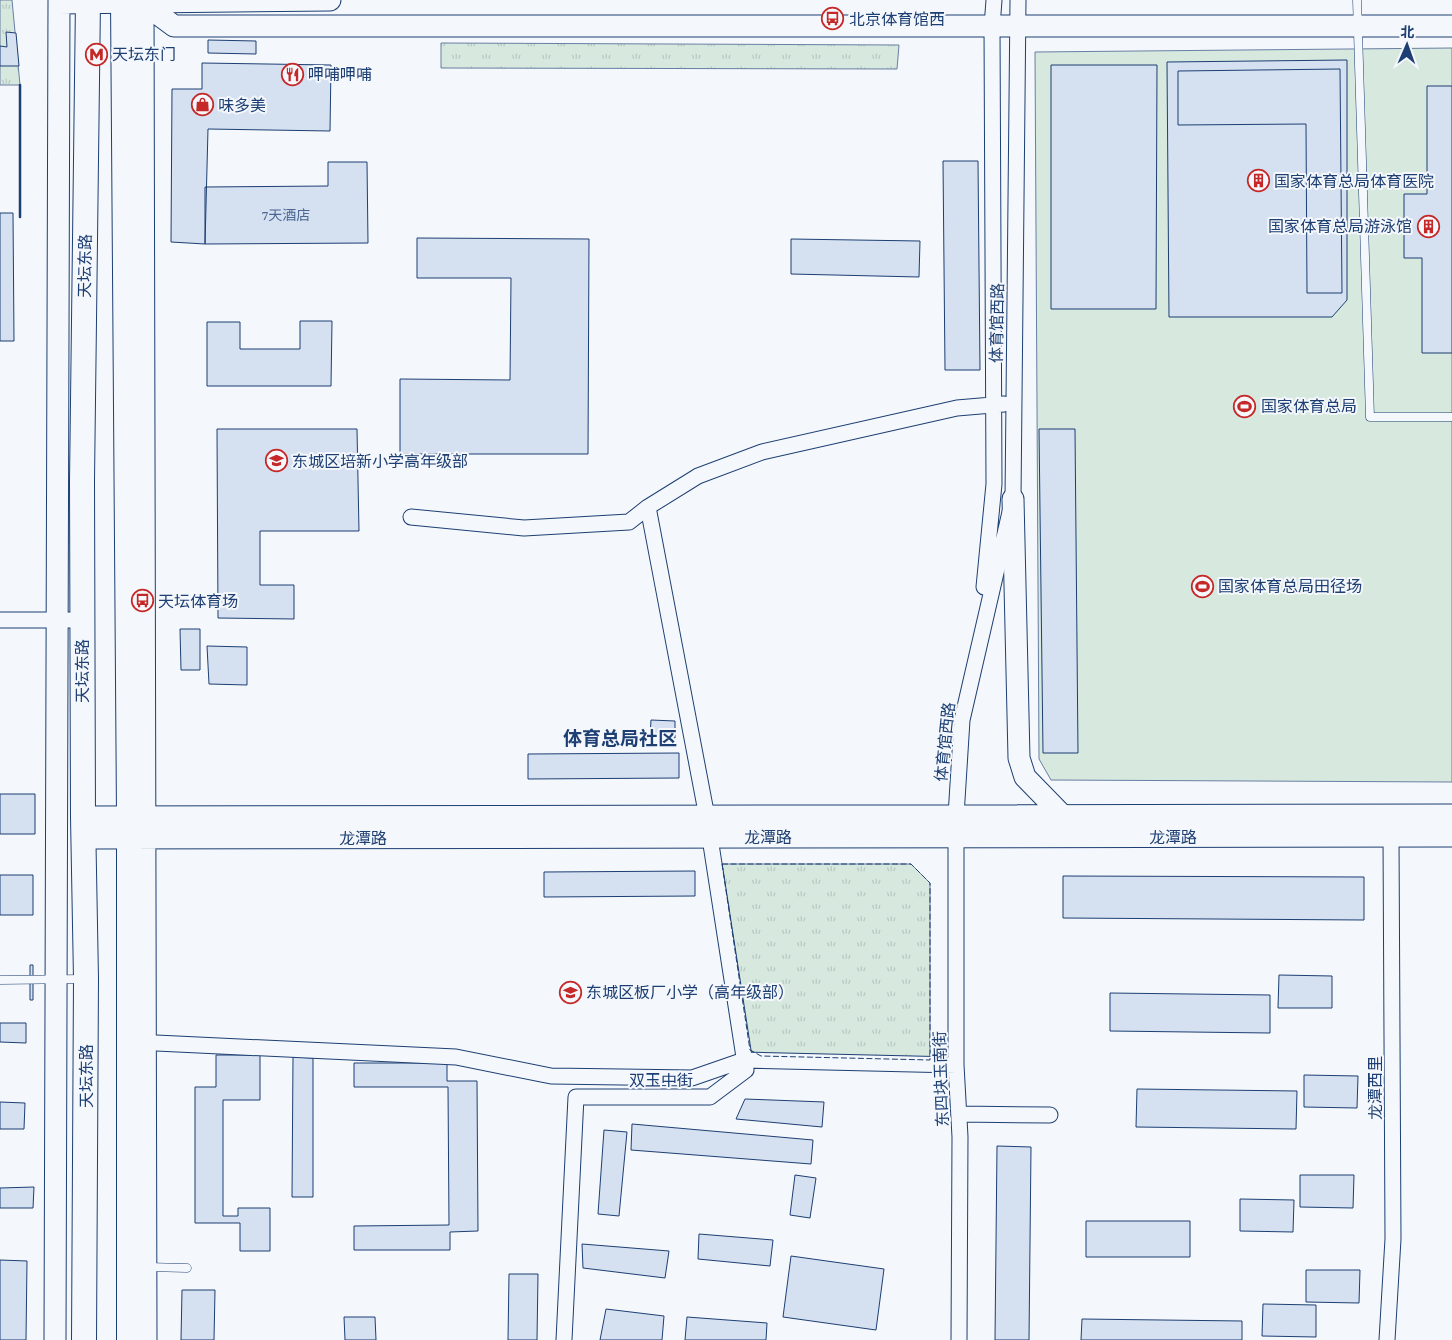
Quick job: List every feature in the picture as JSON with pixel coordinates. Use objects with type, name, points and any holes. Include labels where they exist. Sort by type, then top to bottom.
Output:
[{"type":"main road","name":"天坛东路","points":[[84,1340],[86,979],[82,620],[88,1]]},
{"type":"main road","points":[[129,1340],[138,1042],[133,1]]},
{"type":"street","points":[[55,1340],[59,1],[330,0]]},
{"type":"street","name":"体育馆西路","points":[[978,643],[994,484],[992,27],[994,0]]},
{"type":"street","name":"体育馆西路","points":[[956,816],[962,720],[978,643],[1013,499],[1018,0]]},
{"type":"street","points":[[133,1],[174,26],[1452,26]]},
{"type":"street","points":[[411,517],[524,528],[628,522],[648,507],[698,476],[762,452],[948,410],[995,404],[1014,404]]},
{"type":"street","points":[[1013,499],[1019,758],[1025,777],[1063,816]]},
{"type":"street","points":[[648,507],[708,827],[744,1060]]},
{"type":"street","points":[[0,620],[82,620]]},
{"type":"street","name":"龙潭路","points":[[708,827],[956,816],[1452,815]]},
{"type":"street","name":"东四块玉南街","points":[[956,816],[959,1340]]},
{"type":"street","name":"龙潭路","points":[[83,828],[708,827],[955,837],[1452,836]]},
{"type":"street","name":"龙潭西里","points":[[1387,1340],[1393,1239],[1391,836]]},
{"type":"street","points":[[146,1340],[146,1267],[138,1042],[456,1057],[551,1076],[692,1078],[744,1060],[956,1065]]},
{"type":"street","name":"双玉中街","points":[[564,1340],[576,1097],[710,1097],[746,1070],[744,1060]]},
{"type":"street","points":[[959,1114],[1050,1115]]},
{"type":"lane","points":[[1357,0],[1370,417],[1452,417]]},
{"type":"lane","points":[[0,980],[86,979]]},
{"type":"lane","points":[[146,1267],[187,1268]]},
{"type":"green space","points":[[0,0],[12,0],[20,85],[0,85]]},
{"type":"green space","points":[[441,43],[899,45],[897,69],[441,68]]},
{"type":"green space","name":"国家体育总局","points":[[1452,48],[1452,782],[1051,780],[1039,759],[1035,52]]},
{"type":"green space","points":[[722,864],[911,864],[930,883],[930,1060],[761,1056],[750,1050]]},
{"type":"building","points":[[6,32],[16,33],[19,66],[0,66],[0,46],[7,47]]},
{"type":"building","points":[[208,40],[256,41],[256,54],[208,53]]},
{"type":"building","name":"国家体育总局体育医院","points":[[1347,60],[1347,300],[1332,317],[1169,317],[1167,62]]},
{"type":"building","points":[[202,63],[331,65],[330,131],[208,129],[205,244],[171,242],[172,89],[202,89]]},
{"type":"building","points":[[1051,65],[1157,65],[1156,309],[1051,309]]},
{"type":"building","points":[[1340,69],[1342,293],[1307,293],[1306,124],[1178,125],[1178,71]]},
{"type":"building","name":"国家体育总局游泳馆","points":[[1427,86],[1452,86],[1452,353],[1422,353],[1422,258],[1404,258],[1404,194],[1427,194]]},
{"type":"building","points":[[943,161],[978,161],[980,370],[945,370]]},
{"type":"building","points":[[328,162],[367,162],[368,243],[205,244],[205,187],[328,186]]},
{"type":"building","points":[[0,213],[13,213],[14,341],[0,341]]},
{"type":"building","points":[[417,238],[589,239],[588,454],[400,454],[400,379],[510,380],[511,278],[417,278]]},
{"type":"building","points":[[791,239],[920,241],[919,277],[791,274]]},
{"type":"building","points":[[300,321],[332,321],[331,386],[207,386],[207,322],[240,322],[240,349],[300,349]]},
{"type":"building","points":[[217,429],[357,429],[359,531],[260,531],[260,585],[294,585],[294,619],[218,618]]},
{"type":"building","points":[[1039,429],[1075,429],[1078,753],[1043,753]]},
{"type":"building","points":[[180,629],[200,629],[200,670],[181,670]]},
{"type":"building","points":[[207,646],[247,647],[247,685],[209,684]]},
{"type":"building","points":[[651,720],[675,721],[675,738],[650,737]]},
{"type":"building","points":[[679,753],[679,778],[528,779],[528,754]]},
{"type":"building","points":[[0,794],[35,794],[35,834],[0,834]]},
{"type":"building","points":[[695,871],[695,896],[544,897],[544,872]]},
{"type":"building","points":[[0,875],[33,875],[33,915],[0,915]]},
{"type":"building","points":[[1063,876],[1364,877],[1364,920],[1063,918]]},
{"type":"building","points":[[30,965],[33,965],[33,1000],[30,1000]]},
{"type":"building","points":[[1279,975],[1332,976],[1332,1008],[1278,1008]]},
{"type":"building","points":[[1110,993],[1270,995],[1270,1033],[1110,1031]]},
{"type":"building","points":[[0,1023],[26,1023],[26,1043],[0,1042]]},
{"type":"building","points":[[216,1055],[260,1055],[260,1100],[223,1100],[223,1216],[238,1216],[238,1208],[270,1208],[270,1251],[240,1251],[240,1223],[195,1223],[195,1087],[216,1087]]},
{"type":"building","points":[[293,1057],[313,1058],[313,1197],[292,1197]]},
{"type":"building","points":[[354,1063],[447,1063],[447,1081],[477,1081],[478,1231],[450,1232],[450,1250],[354,1250],[354,1226],[449,1225],[448,1087],[354,1087]]},
{"type":"building","points":[[1304,1075],[1358,1076],[1357,1108],[1304,1107]]},
{"type":"building","points":[[1137,1089],[1297,1091],[1296,1129],[1136,1127]]},
{"type":"building","points":[[745,1099],[824,1102],[822,1127],[736,1119]]},
{"type":"building","points":[[0,1102],[25,1103],[24,1129],[0,1129]]},
{"type":"building","points":[[632,1124],[813,1140],[811,1164],[631,1150]]},
{"type":"building","points":[[604,1130],[627,1132],[619,1216],[598,1214]]},
{"type":"building","points":[[997,1146],[1031,1147],[1029,1340],[995,1340]]},
{"type":"building","points":[[795,1175],[816,1178],[810,1218],[790,1215]]},
{"type":"building","points":[[1300,1175],[1354,1175],[1353,1208],[1300,1207]]},
{"type":"building","points":[[34,1187],[33,1208],[0,1208],[0,1188]]},
{"type":"building","points":[[1240,1199],[1294,1200],[1293,1232],[1240,1231]]},
{"type":"building","points":[[1086,1221],[1190,1221],[1190,1257],[1086,1257]]},
{"type":"building","points":[[699,1234],[773,1240],[770,1266],[698,1259]]},
{"type":"building","points":[[582,1244],[669,1251],[665,1278],[583,1268]]},
{"type":"building","points":[[791,1256],[884,1269],[876,1330],[783,1317]]},
{"type":"building","points":[[0,1260],[27,1261],[26,1340],[0,1340]]},
{"type":"building","points":[[1306,1270],[1360,1270],[1359,1303],[1306,1302]]},
{"type":"building","points":[[509,1274],[538,1274],[537,1340],[508,1340]]},
{"type":"building","points":[[182,1290],[215,1290],[214,1340],[181,1340]]},
{"type":"building","points":[[1263,1304],[1316,1305],[1316,1337],[1262,1336]]},
{"type":"building","points":[[606,1309],[664,1316],[662,1340],[600,1340]]},
{"type":"building","points":[[344,1317],[375,1317],[376,1340],[345,1340]]},
{"type":"building","points":[[687,1317],[767,1323],[766,1340],[685,1340]]},
{"type":"building","points":[[1082,1319],[1242,1321],[1242,1340],[1081,1340]]},
{"type":"fence","points":[[722,864],[911,864],[930,883],[930,1060],[761,1056],[750,1050],[722,864]]},
{"type":"wall","points":[[20,85],[20,217]]},
{"type":"place","name":"北京体育馆西","points":[[833,19]]},
{"type":"place","name":"天坛东门","points":[[96,54]]},
{"type":"place","name":"呷哺呷哺","points":[[292,74]]},
{"type":"place","name":"味多美","points":[[202,105]]},
{"type":"place","name":"国家体育总局体育医院","points":[[1258,181]]},
{"type":"place","name":"国家体育总局游泳馆","points":[[1428,226]]},
{"type":"place","name":"国家体育总局","points":[[1245,406]]},
{"type":"place","name":"东城区培新小学高年级部","points":[[276,461]]},
{"type":"place","name":"国家体育总局田径场","points":[[1202,586]]},
{"type":"place","name":"天坛体育场","points":[[142,601]]},
{"type":"place","name":"东城区板厂小学（高年级部）","points":[[570,992]]},
{"type":"district","name":"体育总局社区","points":[[620,738]]}]
